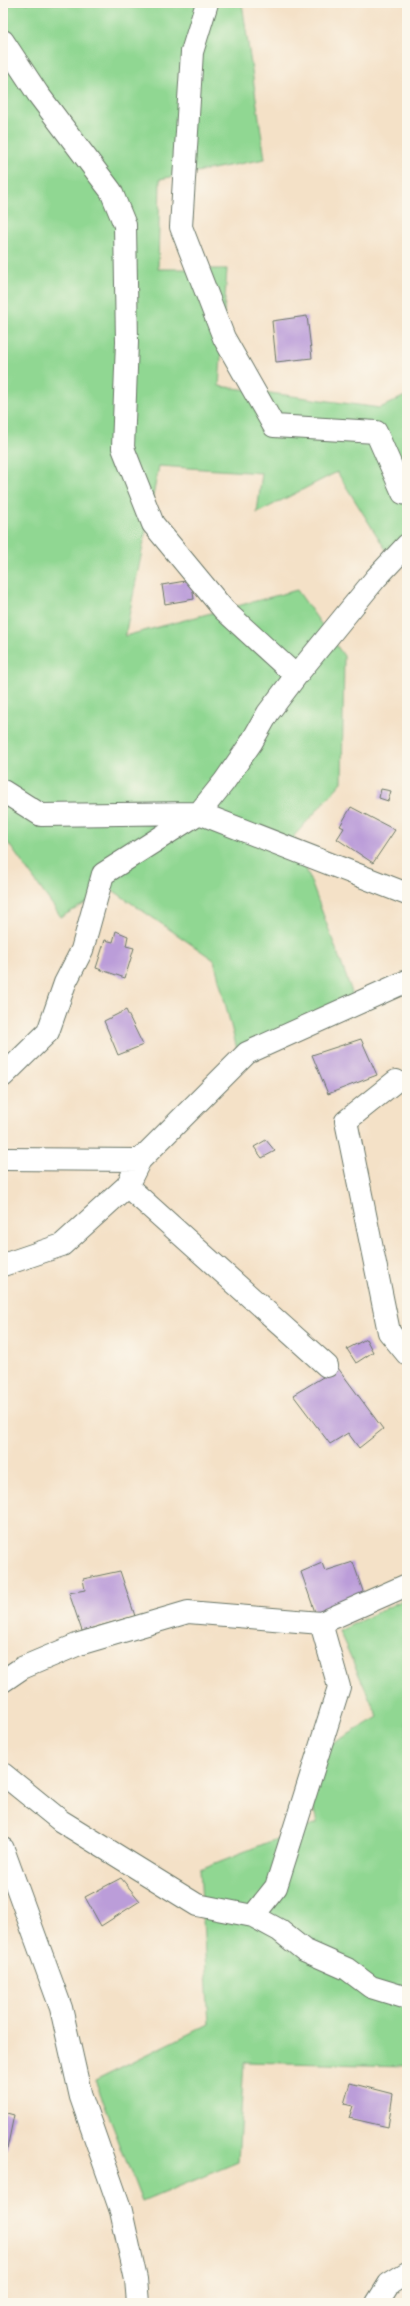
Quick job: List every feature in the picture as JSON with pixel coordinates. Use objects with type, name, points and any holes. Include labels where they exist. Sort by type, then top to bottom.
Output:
[{"type":"street","points":[[207,3],[192,52],[181,227],[224,338],[274,426],[376,432],[403,493],[407,494]]},
{"type":"street","points":[[3,41],[38,94],[111,191],[125,225],[127,342],[123,448],[153,524],[224,610],[296,676]]},
{"type":"street","points":[[3,1076],[48,1032],[65,983],[82,950],[103,874],[198,813],[224,782],[251,743],[268,713],[296,676],[376,578],[407,544]]},
{"type":"street","points":[[3,790],[41,815],[198,813],[407,894]]},
{"type":"street","points":[[3,1265],[62,1245],[126,1186],[140,1160],[247,1053],[407,981]]},
{"type":"street","points":[[396,1081],[346,1121],[389,1332],[407,1354]]},
{"type":"street","points":[[3,1159],[140,1160]]},
{"type":"street","points":[[126,1186],[327,1366]]},
{"type":"street","points":[[3,1681],[22,1668],[79,1644],[188,1612],[321,1623],[407,1585]]},
{"type":"street","points":[[253,1916],[276,1887],[339,1687],[321,1623]]},
{"type":"street","points":[[3,1774],[61,1821],[197,1905],[253,1916],[279,1930],[304,1950],[347,1969],[371,1987],[407,1998]]},
{"type":"street","points":[[3,1849],[61,2008],[81,2097],[121,2210],[136,2279],[138,2303]]},
{"type":"street","points":[[377,2303],[389,2284],[407,2273]]},
{"type":"green space","points":[[3,3],[242,3],[265,159],[160,179],[158,269],[227,269],[219,386],[380,408],[407,395],[407,550],[391,558],[337,472],[257,513],[262,473],[159,466],[125,636],[297,590],[344,656],[342,782],[294,836],[356,1003],[238,1053],[214,960],[111,889],[61,917],[3,836]]},
{"type":"green space","points":[[407,1598],[407,2066],[244,2062],[238,2162],[142,2202],[95,2080],[209,2024],[200,1869],[317,1823],[303,1761],[378,1717],[339,1631]]},
{"type":"building","points":[[307,316],[312,358],[276,362],[272,321]]},
{"type":"building","points":[[191,580],[194,599],[165,604],[162,585]]},
{"type":"building","points":[[381,789],[391,791],[388,801],[379,798]]},
{"type":"building","points":[[351,807],[395,830],[373,863],[337,839],[344,828],[340,826]]},
{"type":"building","points":[[116,931],[128,936],[126,946],[134,948],[125,978],[96,968],[105,940],[113,942]]},
{"type":"building","points":[[126,1010],[143,1045],[118,1055],[104,1021]]},
{"type":"building","points":[[361,1039],[377,1075],[328,1094],[312,1055]]},
{"type":"building","points":[[266,1140],[275,1151],[262,1158],[254,1147]]},
{"type":"building","points":[[366,1339],[373,1352],[356,1363],[347,1349]]},
{"type":"building","points":[[338,1368],[383,1429],[359,1448],[348,1433],[330,1444],[293,1395]]},
{"type":"building","points":[[353,1562],[366,1600],[316,1615],[301,1572],[322,1563],[325,1571]]},
{"type":"building","points":[[120,1571],[135,1616],[82,1631],[69,1593],[85,1590],[83,1579]]},
{"type":"building","points":[[121,1878],[140,1901],[101,1926],[85,1897]]},
{"type":"building","points":[[350,2083],[393,2094],[388,2127],[349,2118],[353,2106],[344,2104]]},
{"type":"building","points":[[3,2112],[14,2115],[7,2149],[3,2148]]}]
